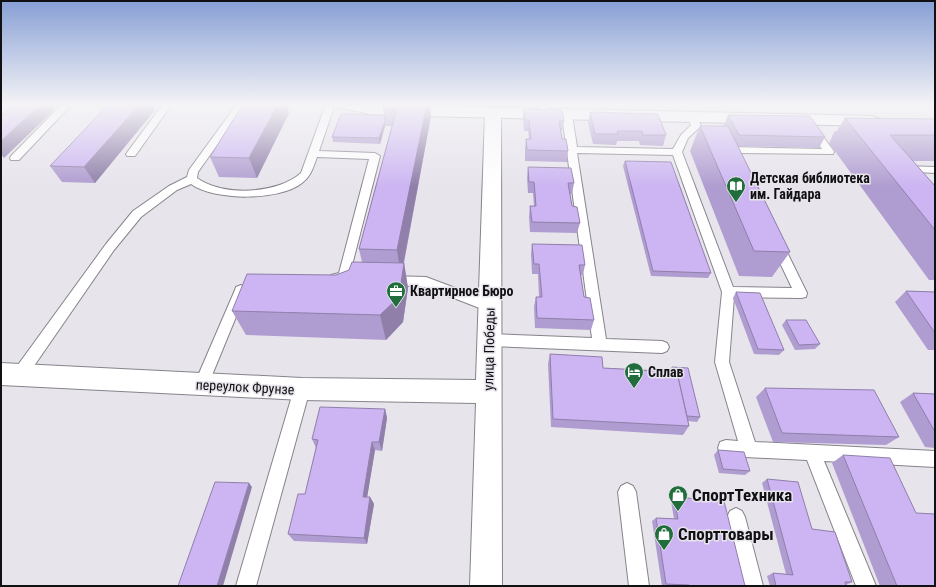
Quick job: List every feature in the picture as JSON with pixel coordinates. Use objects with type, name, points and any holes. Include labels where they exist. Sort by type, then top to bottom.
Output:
[{"type":"street","name":"улица Победы","points":[[486,586],[493,131]]},
{"type":"street","name":"переулок Фрунзе","points":[[10,374],[302,390],[489,392]]},
{"type":"lane","points":[[15,158],[41,131]]},
{"type":"lane","points":[[131,154],[148,131]]},
{"type":"lane","points":[[222,131],[193,172],[192,179],[196,184],[238,194],[274,192],[302,181],[306,174],[321,131]]},
{"type":"lane","points":[[569,131],[600,344]]},
{"type":"lane","points":[[688,131],[677,152],[728,292],[722,362],[749,449]]},
{"type":"lane","points":[[705,131],[708,134]]},
{"type":"lane","points":[[720,142],[732,150],[829,152],[815,131]]},
{"type":"lane","points":[[572,150],[677,152]]},
{"type":"lane","points":[[732,150],[738,164]]},
{"type":"lane","points":[[313,154],[375,156],[344,278]]},
{"type":"lane","points":[[905,181],[896,169],[935,170]]},
{"type":"lane","points":[[10,374],[137,214],[173,188],[192,179]]},
{"type":"lane","points":[[728,292],[801,293],[773,236]]},
{"type":"lane","points":[[322,278],[359,279]]},
{"type":"lane","points":[[374,280],[426,282],[490,307]]},
{"type":"lane","points":[[201,384],[242,288],[249,286]]},
{"type":"lane","points":[[489,340],[662,347]]},
{"type":"lane","points":[[246,586],[302,390]]},
{"type":"lane","points":[[726,448],[935,459]]},
{"type":"lane","points":[[812,452],[866,586]]},
{"type":"lane","points":[[627,492],[639,586]]},
{"type":"lane","points":[[736,517],[753,586]]},
{"type":"building","points":[[1,131],[11,131],[1,141]]},
{"type":"building","points":[[83,131],[116,131],[84,167],[50,166]]},
{"type":"building","points":[[226,131],[263,131],[249,158],[210,157]]},
{"type":"building","points":[[334,131],[381,131],[379,138],[332,137]]},
{"type":"building","points":[[391,131],[421,131],[397,250],[359,249]]},
{"type":"building","points":[[530,131],[561,131],[562,139],[566,139],[568,151],[527,150],[526,139],[531,139]]},
{"type":"building","points":[[594,131],[617,131],[618,134],[595,134]]},
{"type":"building","points":[[642,131],[665,131],[666,135],[643,135]]},
{"type":"building","points":[[702,131],[731,131],[790,252],[754,251]]},
{"type":"building","points":[[737,131],[821,131],[825,137],[739,135]]},
{"type":"building","points":[[856,131],[935,131],[935,135],[890,135],[935,186],[935,230]]},
{"type":"building","points":[[625,161],[671,162],[711,273],[653,271]]},
{"type":"building","points":[[528,167],[571,168],[574,183],[568,183],[572,206],[577,207],[580,223],[532,222],[530,206],[536,206],[534,182],[529,182]]},
{"type":"building","points":[[532,244],[582,245],[585,265],[579,265],[584,297],[590,298],[594,320],[537,318],[536,297],[542,297],[539,264],[534,264]]},
{"type":"building","points":[[352,262],[404,263],[399,297],[380,315],[232,311],[247,274],[336,275],[349,270]]},
{"type":"building","points":[[906,291],[935,292],[935,333]]},
{"type":"building","points":[[736,292],[760,293],[784,350],[758,349]]},
{"type":"building","points":[[786,320],[806,320],[820,344],[799,345]]},
{"type":"building","points":[[550,354],[602,357],[603,368],[677,372],[689,426],[553,419]]},
{"type":"building","points":[[672,367],[688,368],[700,417],[687,416],[677,372],[673,371]]},
{"type":"building","points":[[765,388],[874,390],[899,437],[782,433]]},
{"type":"building","points":[[913,393],[935,394],[935,432]]},
{"type":"building","points":[[320,407],[385,409],[379,442],[372,442],[363,497],[370,497],[364,538],[288,534],[298,494],[305,494],[318,440],[312,439]]},
{"type":"building","points":[[718,450],[744,452],[750,471],[723,469]]},
{"type":"building","points":[[843,455],[890,458],[916,513],[935,514],[935,586],[897,586]]},
{"type":"building","points":[[767,479],[798,482],[812,529],[835,532],[852,582],[845,582],[846,586],[776,586],[773,573],[793,575]]},
{"type":"building","points":[[215,482],[249,483],[217,586],[178,586]]},
{"type":"building","points":[[674,497],[724,501],[745,586],[689,586],[666,584],[656,518],[678,519]]},
{"type":"place","name":"Детская библиотека им. Гайдара","points":[[736,203]]},
{"type":"place","name":"Квартирное Бюро","points":[[396,308]]},
{"type":"place","name":"Сплав","points":[[634,389]]},
{"type":"place","name":"СпортТехника","points":[[678,512]]},
{"type":"place","name":"Спорттовары","points":[[664,551]]}]
